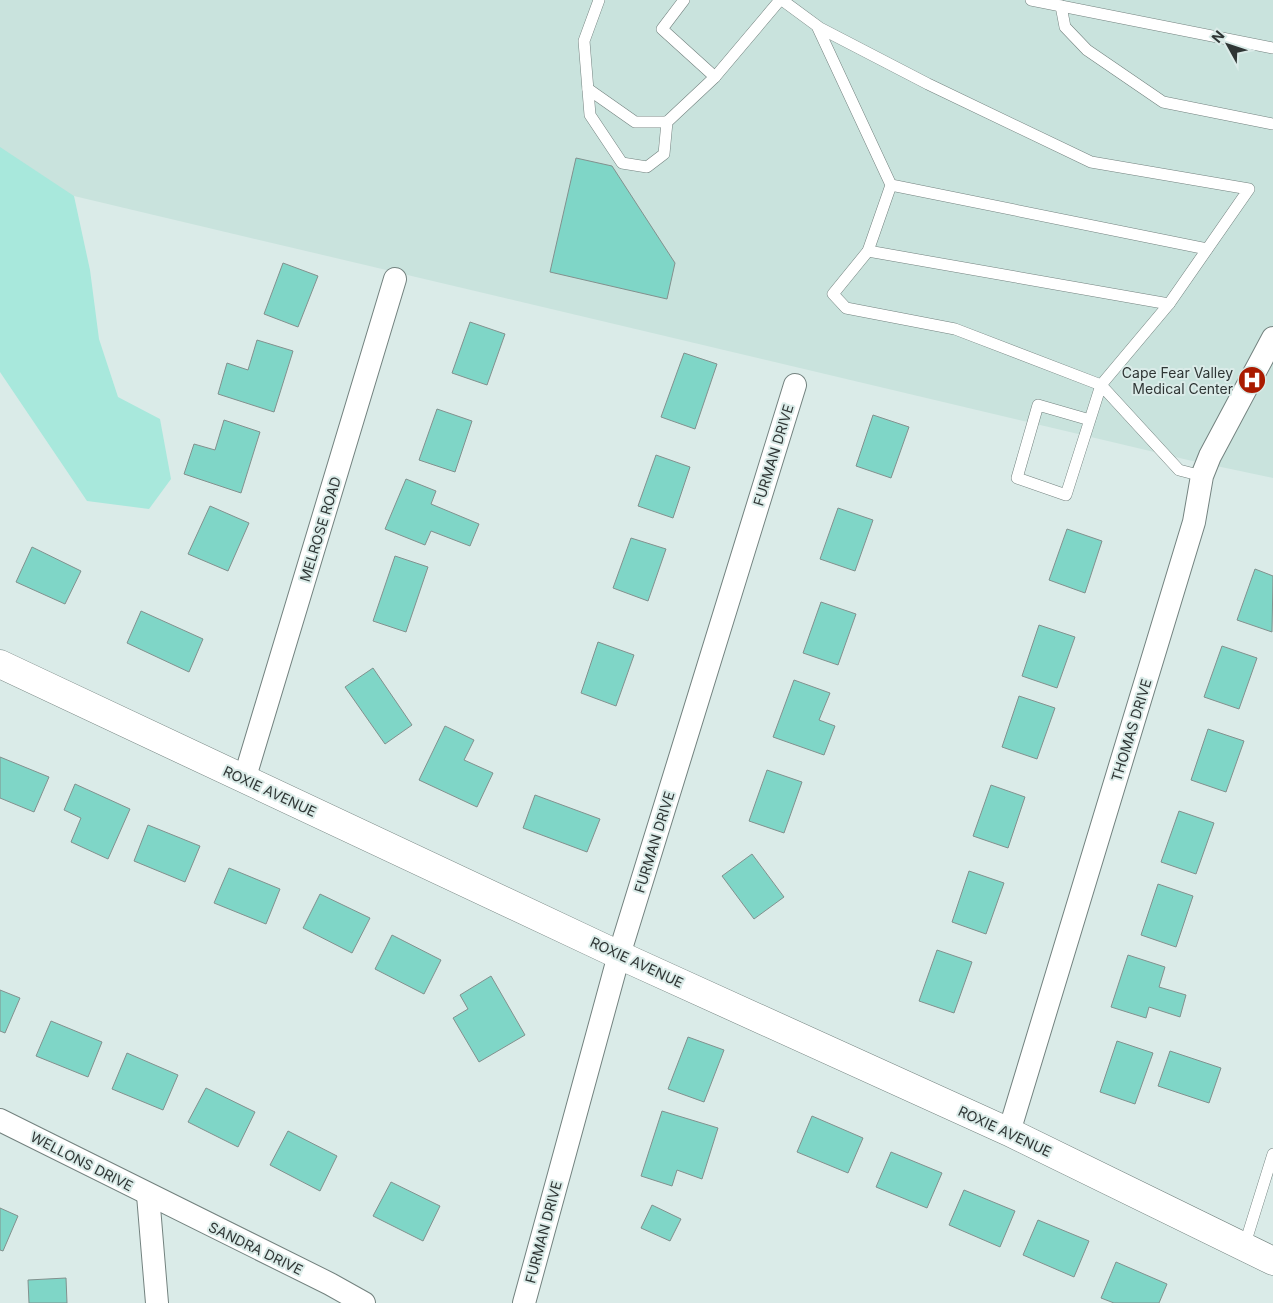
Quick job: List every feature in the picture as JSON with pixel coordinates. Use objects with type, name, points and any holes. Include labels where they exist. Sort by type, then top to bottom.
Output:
[{"type":"street","name":"MELROSE ROAD","points":[[244,780],[395,279]]},
{"type":"street","name":"THOMAS DRIVE","points":[[1009,1132],[1194,522],[1202,476],[1273,338]]},
{"type":"street","name":"FURMAN DRIVE","points":[[524,1303],[620,955],[795,385]]},
{"type":"street","name":"ROXIE AVENUE","points":[[0,664],[620,955],[1009,1132],[1273,1261]]},
{"type":"street","name":"WELLONS DRIVE","points":[[0,1120],[148,1195],[158,1303]]},
{"type":"street","name":"SANDRA DRIVE","points":[[148,1195],[330,1284],[364,1303]]},
{"type":"lane","points":[[599,0],[584,41],[590,116],[622,162],[647,167],[664,154],[667,122],[715,78],[781,0],[817,26],[928,84],[1091,162],[1248,189],[1169,304],[1101,385],[1090,420],[1066,495],[1017,478],[1038,405],[1090,420]]},
{"type":"lane","points":[[684,0],[662,29],[715,78]]},
{"type":"lane","points":[[1031,0],[1273,48]]},
{"type":"lane","points":[[1061,6],[1065,27],[1086,50],[1163,102],[1273,124]]},
{"type":"lane","points":[[817,26],[891,185],[868,251],[833,294],[846,308],[955,329],[1101,385],[1179,470],[1202,476]]},
{"type":"lane","points":[[588,89],[635,122],[667,122]]},
{"type":"lane","points":[[891,185],[1206,249]]},
{"type":"lane","points":[[868,251],[1169,304]]},
{"type":"lane","points":[[1244,1247],[1273,1154]]},
{"type":"shaded area","points":[[0,0],[1273,0],[1273,478],[1188,460],[74,196],[0,168]]},
{"type":"green space","points":[[0,147],[74,196],[90,270],[99,339],[118,397],[160,419],[171,479],[149,509],[87,501],[0,372]]},
{"type":"building","points":[[576,158],[612,166],[675,263],[667,299],[550,272]]},
{"type":"building","points":[[283,263],[318,276],[298,327],[264,314]]},
{"type":"building","points":[[470,322],[505,334],[487,385],[452,373]]},
{"type":"building","points":[[257,340],[293,351],[274,412],[218,394],[227,363],[248,370]]},
{"type":"building","points":[[684,353],[717,364],[695,429],[661,417]]},
{"type":"building","points":[[437,409],[472,421],[455,472],[419,460]]},
{"type":"building","points":[[873,415],[909,427],[891,478],[856,466]]},
{"type":"building","points":[[224,420],[260,432],[241,493],[184,474],[194,444],[215,450]]},
{"type":"building","points":[[656,455],[690,467],[673,518],[638,506]]},
{"type":"building","points":[[406,479],[436,491],[431,504],[479,524],[470,546],[431,531],[425,545],[385,529]]},
{"type":"building","points":[[210,506],[249,523],[228,571],[188,554]]},
{"type":"building","points":[[838,508],[873,520],[855,571],[820,559]]},
{"type":"building","points":[[1067,529],[1102,541],[1085,593],[1049,580]]},
{"type":"building","points":[[631,538],[666,549],[648,601],[613,588]]},
{"type":"building","points":[[32,547],[81,571],[65,604],[16,582]]},
{"type":"building","points":[[395,556],[428,567],[406,632],[373,621]]},
{"type":"building","points":[[1255,569],[1273,576],[1272,632],[1237,620]]},
{"type":"building","points":[[821,602],[856,614],[838,665],[803,653]]},
{"type":"building","points":[[141,611],[203,639],[189,672],[127,643]]},
{"type":"building","points":[[1039,625],[1075,637],[1057,688],[1022,676]]},
{"type":"building","points":[[598,642],[634,655],[616,706],[581,693]]},
{"type":"building","points":[[1222,646],[1257,658],[1239,709],[1204,697]]},
{"type":"building","points":[[373,668],[412,725],[385,744],[345,687]]},
{"type":"building","points":[[794,680],[830,693],[819,720],[835,726],[824,755],[773,737]]},
{"type":"building","points":[[1019,696],[1055,708],[1037,759],[1002,747]]},
{"type":"building","points":[[445,726],[474,740],[464,760],[493,773],[477,807],[419,780]]},
{"type":"building","points":[[1208,729],[1244,741],[1226,792],[1191,780]]},
{"type":"building","points":[[0,757],[49,777],[34,812],[0,798]]},
{"type":"building","points":[[767,770],[802,782],[784,833],[749,821]]},
{"type":"building","points":[[75,784],[130,809],[108,859],[71,842],[81,818],[64,810]]},
{"type":"building","points":[[991,785],[1025,797],[1008,848],[973,836]]},
{"type":"building","points":[[535,795],[600,819],[587,852],[523,828]]},
{"type":"building","points":[[1179,811],[1214,823],[1196,874],[1161,862]]},
{"type":"building","points":[[148,825],[200,846],[185,882],[134,861]]},
{"type":"building","points":[[752,854],[784,897],[754,919],[722,876]]},
{"type":"building","points":[[229,868],[280,889],[266,924],[214,903]]},
{"type":"building","points":[[969,871],[1004,883],[986,934],[952,922]]},
{"type":"building","points":[[1158,884],[1193,896],[1176,947],[1141,935]]},
{"type":"building","points":[[320,894],[370,918],[352,953],[303,928]]},
{"type":"building","points":[[392,935],[441,960],[424,994],[375,969]]},
{"type":"building","points":[[937,950],[972,962],[954,1013],[919,1001]]},
{"type":"building","points":[[1128,955],[1165,967],[1159,987],[1186,995],[1180,1017],[1149,1007],[1146,1018],[1111,1007]]},
{"type":"building","points":[[491,976],[525,1035],[479,1062],[453,1018],[468,1009],[460,995]]},
{"type":"building","points":[[0,990],[20,998],[5,1033],[0,1031]]},
{"type":"building","points":[[51,1021],[102,1042],[88,1077],[36,1056]]},
{"type":"building","points":[[688,1037],[724,1050],[704,1102],[668,1089]]},
{"type":"building","points":[[1117,1041],[1153,1053],[1135,1104],[1100,1092]]},
{"type":"building","points":[[1170,1051],[1221,1068],[1209,1103],[1158,1086]]},
{"type":"building","points":[[127,1053],[178,1075],[163,1110],[112,1089]]},
{"type":"building","points":[[206,1088],[255,1112],[238,1147],[188,1122]]},
{"type":"building","points":[[662,1111],[718,1128],[702,1179],[677,1170],[672,1186],[641,1176]]},
{"type":"building","points":[[812,1116],[863,1138],[848,1173],[797,1152]]},
{"type":"building","points":[[288,1131],[337,1156],[320,1191],[270,1165]]},
{"type":"building","points":[[891,1152],[942,1173],[927,1208],[876,1187]]},
{"type":"building","points":[[391,1182],[440,1206],[423,1241],[373,1216]]},
{"type":"building","points":[[964,1190],[1015,1211],[1000,1247],[949,1225]]},
{"type":"building","points":[[652,1205],[681,1219],[670,1241],[641,1228]]},
{"type":"building","points":[[0,1208],[18,1216],[3,1251],[0,1250]]},
{"type":"building","points":[[1038,1220],[1089,1241],[1074,1277],[1023,1255]]},
{"type":"building","points":[[1116,1262],[1167,1284],[1159,1303],[1114,1303],[1101,1298]]},
{"type":"building","points":[[66,1278],[67,1303],[29,1303],[28,1280]]},
{"type":"place","name":"Cape Fear Valley Medical Center","points":[[1252,380]]}]
